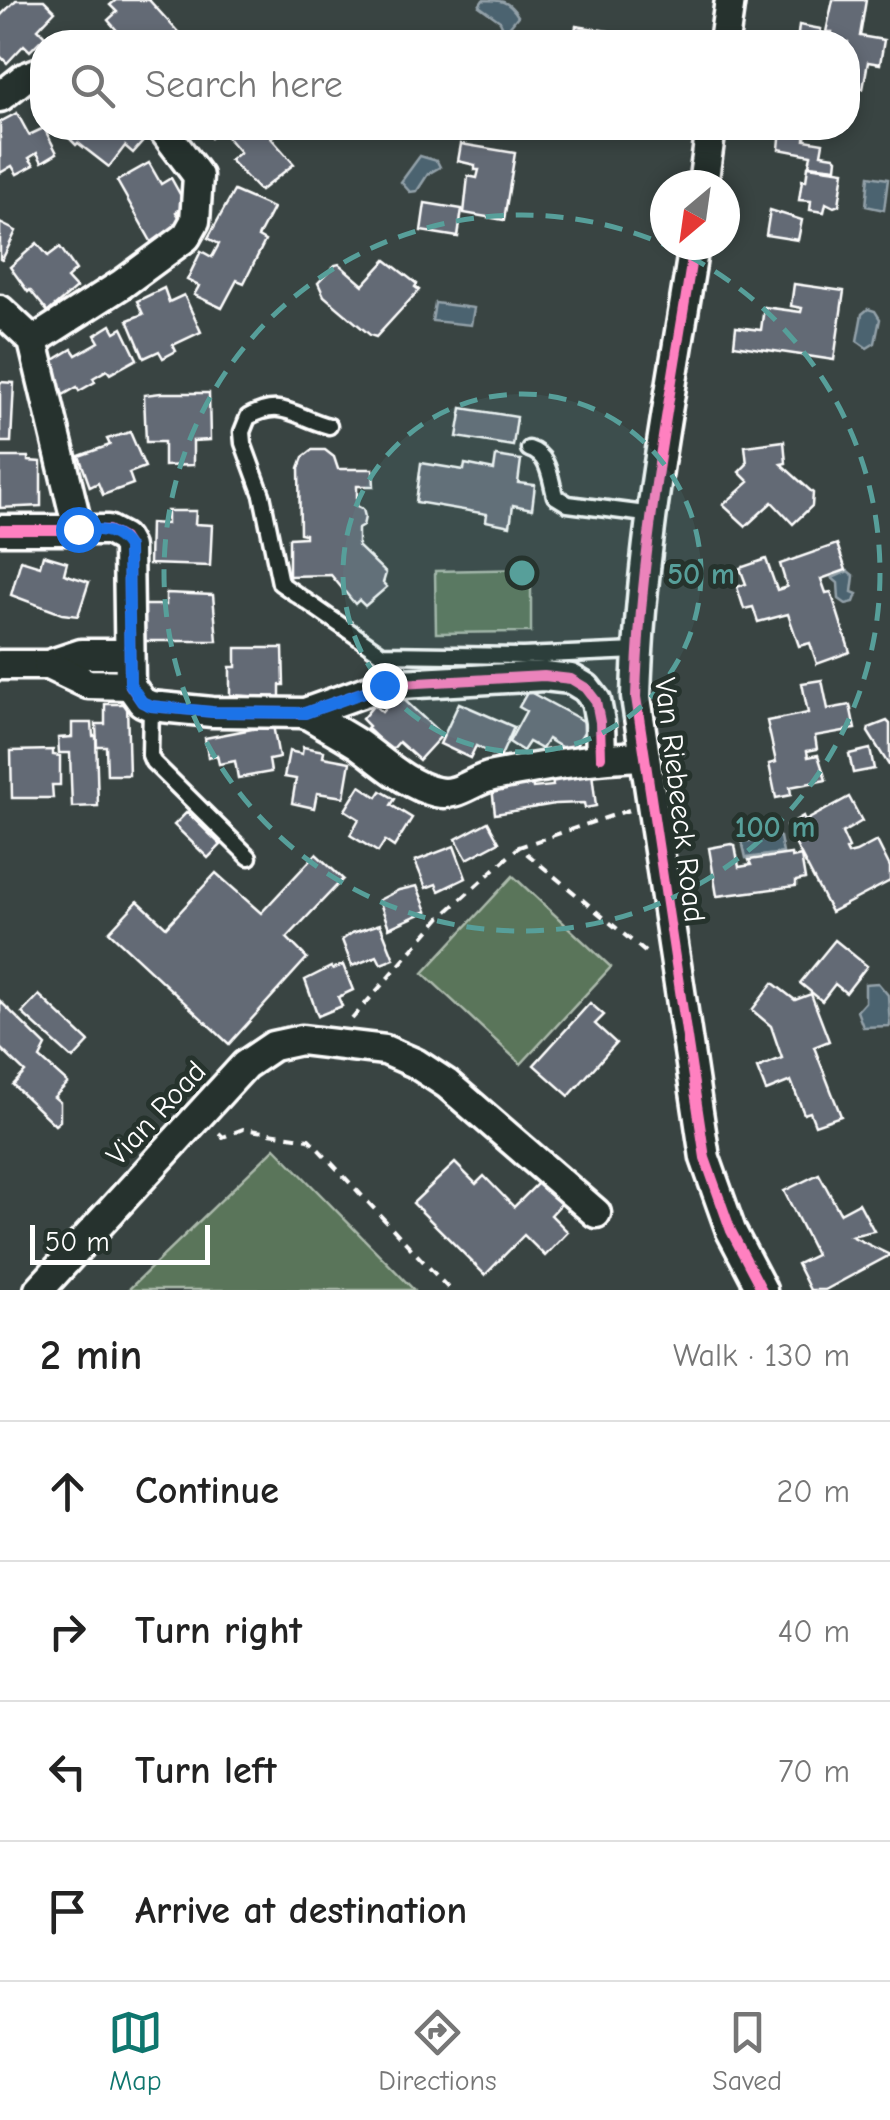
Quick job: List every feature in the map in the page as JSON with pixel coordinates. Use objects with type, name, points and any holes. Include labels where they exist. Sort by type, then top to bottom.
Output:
[{"type":"street","points":[[726,30],[730,0]]},
{"type":"street","points":[[0,97],[30,76]]},
{"type":"street","points":[[33,340],[122,284],[186,237],[195,220],[198,176],[171,140]]},
{"type":"street","points":[[704,170],[709,140]]},
{"type":"street","name":"Van Riebeeck Road","points":[[692,260],[654,515],[637,651],[636,697],[705,1158],[732,1231],[762,1290]]},
{"type":"street","points":[[0,310],[33,340],[78,529]]},
{"type":"street","points":[[0,530],[108,530],[122,538],[128,547],[130,684],[142,702],[151,706],[212,712],[305,713],[384,685],[544,676],[571,680],[586,688],[596,701],[601,756]]},
{"type":"street","points":[[0,665],[48,665],[81,654],[128,654]]},
{"type":"street","points":[[48,665],[88,684],[130,684]]},
{"type":"street","points":[[305,713],[355,742],[398,774],[440,793],[460,791],[489,776],[601,756],[645,756]]},
{"type":"street","name":"Vian Road","points":[[38,1290],[245,1065],[273,1046],[302,1040],[384,1050],[414,1063],[447,1084],[596,1214]]},
{"type":"lane","points":[[328,426],[302,419],[280,407],[263,408],[248,416],[242,432],[262,495],[280,583],[382,654],[523,656],[637,651]]},
{"type":"lane","points":[[529,450],[539,452],[545,459],[554,496],[563,501],[654,515]]},
{"type":"lane","points":[[151,706],[150,755],[158,770],[250,857]]},
{"type":"path","points":[[343,1044],[364,1004],[441,917],[519,847],[652,802]]},
{"type":"path","points":[[519,847],[678,980]]},
{"type":"path","points":[[198,1113],[223,1137],[244,1129],[309,1139],[450,1290]]},
{"type":"green space","points":[[531,569],[531,632],[436,633],[435,571]]},
{"type":"green space","points":[[513,876],[611,967],[521,1064],[423,973]]},
{"type":"green space","points":[[275,1148],[414,1290],[128,1290]]},
{"type":"water","points":[[483,0],[504,2],[518,16],[503,28],[500,21],[479,6]]},
{"type":"water","points":[[420,156],[437,161],[440,167],[428,174],[417,191],[410,192],[401,182]]},
{"type":"water","points":[[869,176],[888,179],[884,210],[866,206]]},
{"type":"water","points":[[435,303],[474,308],[471,325],[432,321]]},
{"type":"water","points":[[868,309],[880,319],[875,343],[867,348],[857,341],[862,314]]},
{"type":"water","points":[[848,571],[854,576],[852,592],[857,594],[854,602],[846,604],[839,599],[838,583],[832,578]]},
{"type":"water","points":[[770,834],[780,837],[783,853],[746,858],[742,841],[758,841]]},
{"type":"water","points":[[878,983],[888,995],[890,1026],[863,1027],[857,1011],[865,1002],[865,984]]},
{"type":"building","points":[[16,0],[44,0],[55,11],[39,30],[30,30],[30,51],[24,45],[7,63],[0,56],[0,16]]},
{"type":"building","points":[[116,0],[149,0],[176,30],[117,30],[108,20],[117,12],[110,5]]},
{"type":"building","points":[[833,0],[866,0],[860,36],[860,30],[826,30]]},
{"type":"building","points":[[799,25],[821,29],[821,30],[798,30]]},
{"type":"building","points":[[860,36],[884,40],[880,64],[868,62],[863,89]]},
{"type":"building","points":[[17,113],[30,140],[50,140],[57,153],[42,162],[37,153],[29,158],[34,165],[17,174],[12,166],[0,173],[0,122]]},
{"type":"building","points":[[71,140],[144,140],[133,153],[125,146],[109,167]]},
{"type":"building","points":[[230,140],[273,140],[294,164],[260,191],[230,160],[240,152]]},
{"type":"building","points":[[780,140],[823,143],[821,154],[834,156],[836,168],[809,165],[811,155],[779,149]]},
{"type":"building","points":[[461,144],[515,153],[504,220],[464,213],[468,176],[477,178],[479,170],[475,170],[475,165],[458,161]]},
{"type":"building","points":[[149,163],[161,184],[171,178],[186,205],[176,212],[184,224],[152,243],[117,181]]},
{"type":"building","points":[[808,166],[844,171],[839,205],[826,203],[824,212],[810,210],[811,201],[799,200]]},
{"type":"building","points":[[234,191],[273,208],[258,237],[265,241],[244,283],[237,280],[222,308],[194,295],[199,286],[187,280],[201,251],[212,257],[219,244],[208,238]]},
{"type":"building","points":[[425,203],[462,209],[458,237],[421,231]]},
{"type":"building","points":[[770,210],[802,220],[798,240],[766,235]]},
{"type":"building","points":[[0,223],[16,231],[2,260],[0,259]]},
{"type":"building","points":[[37,243],[48,256],[60,247],[76,270],[67,278],[76,288],[48,312],[10,267]]},
{"type":"building","points":[[386,260],[417,284],[419,290],[376,337],[324,296],[318,283],[339,264],[363,285]]},
{"type":"building","points":[[794,284],[844,291],[834,360],[734,345],[736,327],[761,330],[764,307],[801,312],[802,308],[791,306]]},
{"type":"building","points":[[164,288],[169,302],[184,295],[201,332],[173,345],[176,351],[163,358],[159,351],[144,358],[128,320],[143,314],[137,301]]},
{"type":"building","points":[[111,325],[115,332],[122,328],[137,359],[110,374],[107,370],[79,391],[77,387],[63,395],[49,371],[56,368],[52,361],[72,349],[76,355],[99,342],[95,335]]},
{"type":"building","points":[[0,382],[14,383],[11,442],[0,442]]},
{"type":"building","points":[[209,393],[210,440],[193,441],[193,465],[164,466],[164,442],[146,442],[144,395]]},
{"type":"building","points":[[462,408],[517,417],[513,446],[457,437]]},
{"type":"building","points":[[130,432],[145,467],[129,473],[133,484],[103,495],[98,483],[90,487],[79,456],[110,445],[107,439]]},
{"type":"building","points":[[784,441],[786,463],[781,464],[813,493],[812,506],[793,524],[772,502],[746,526],[723,505],[749,482],[739,472],[747,464],[745,446]]},
{"type":"building","points":[[312,450],[325,450],[334,457],[338,469],[373,469],[374,486],[357,486],[357,506],[363,509],[365,517],[358,529],[358,546],[386,573],[383,583],[387,587],[365,606],[359,600],[355,604],[331,575],[289,576],[289,538],[305,537],[300,533],[299,468],[303,457]]},
{"type":"building","points":[[496,456],[521,460],[518,483],[535,485],[532,509],[513,505],[510,526],[486,521],[487,514],[416,502],[421,463],[464,470],[465,464],[494,470]]},
{"type":"building","points":[[0,457],[28,457],[28,461],[41,462],[41,506],[0,508]]},
{"type":"building","points":[[167,511],[196,511],[195,524],[212,525],[210,566],[149,564],[150,523],[167,524]]},
{"type":"building","points":[[837,544],[846,570],[821,579],[826,593],[831,592],[850,652],[817,664],[810,643],[799,646],[788,614],[758,622],[753,607],[744,609],[737,587],[746,584],[740,568],[766,559],[777,590],[787,587],[780,564]]},
{"type":"building","points":[[43,555],[67,562],[64,574],[89,582],[78,616],[11,595],[21,560],[40,566]]},
{"type":"building","points":[[166,593],[213,595],[217,641],[145,641],[144,605],[166,605]]},
{"type":"building","points":[[236,648],[283,648],[284,685],[280,685],[280,698],[230,695],[230,667],[236,667]]},
{"type":"building","points":[[822,680],[828,709],[850,705],[855,729],[815,736],[817,749],[807,751],[808,757],[818,755],[826,780],[790,787],[791,795],[776,798],[769,764],[776,762],[767,721],[808,713],[802,683]]},
{"type":"building","points":[[528,691],[589,724],[571,753],[548,739],[542,749],[529,742],[523,751],[509,742],[526,711],[519,707]]},
{"type":"building","points":[[398,694],[442,735],[419,760],[399,742],[391,751],[362,719],[374,705],[382,712]]},
{"type":"building","points":[[459,703],[514,727],[500,758],[476,746],[470,758],[440,744]]},
{"type":"building","points":[[105,704],[127,704],[129,775],[107,775],[106,746],[97,746],[96,724],[105,724]]},
{"type":"building","points":[[887,721],[890,724],[890,767],[868,732]]},
{"type":"building","points":[[72,723],[92,723],[96,736],[98,806],[72,807],[70,753],[59,753],[58,738],[72,737]]},
{"type":"building","points":[[273,725],[279,758],[269,760],[271,772],[238,778],[235,761],[219,764],[217,755],[208,757],[205,738]]},
{"type":"building","points":[[303,747],[324,751],[323,757],[350,762],[344,797],[317,793],[314,808],[292,803],[296,779],[284,777],[289,751],[302,754]]},
{"type":"building","points":[[870,749],[874,769],[853,773],[849,754]]},
{"type":"building","points":[[53,750],[53,755],[60,756],[60,785],[52,785],[53,798],[12,798],[11,751]]},
{"type":"building","points":[[592,773],[596,806],[555,804],[495,814],[492,787],[532,781],[533,788],[553,786],[552,778]]},
{"type":"building","points":[[360,786],[377,797],[381,791],[395,799],[391,805],[412,818],[394,847],[385,841],[378,852],[350,835],[359,819],[345,810]]},
{"type":"building","points":[[849,797],[862,821],[842,833],[849,848],[846,850],[848,854],[856,852],[877,841],[890,867],[890,881],[831,912],[786,826],[803,816],[805,821]]},
{"type":"building","points":[[187,812],[221,845],[208,858],[174,825]]},
{"type":"building","points":[[488,822],[499,842],[467,859],[456,839]]},
{"type":"building","points":[[735,845],[739,867],[751,865],[749,860],[801,856],[805,879],[796,881],[796,886],[717,896],[709,848]]},
{"type":"building","points":[[454,846],[466,878],[439,891],[436,884],[426,888],[415,861]]},
{"type":"building","points":[[316,854],[343,879],[287,938],[307,958],[229,1044],[109,932],[138,901],[166,927],[216,873],[261,913]]},
{"type":"building","points":[[417,886],[427,911],[389,928],[379,900]]},
{"type":"building","points":[[380,924],[394,959],[381,964],[377,956],[352,966],[342,940]]},
{"type":"building","points":[[835,940],[867,966],[846,993],[835,984],[822,1001],[800,983]]},
{"type":"building","points":[[343,965],[353,990],[338,997],[342,1006],[318,1016],[305,980]]},
{"type":"building","points":[[773,983],[795,1000],[811,994],[829,1041],[814,1047],[841,1116],[815,1125],[810,1112],[804,1114],[791,1081],[766,1091],[757,1068],[782,1058],[771,1026],[752,1010]]},
{"type":"building","points":[[39,995],[89,1042],[73,1059],[22,1013]]},
{"type":"building","points":[[0,1001],[46,1046],[40,1058],[68,1083],[54,1097],[60,1102],[60,1121],[55,1125],[13,1085],[25,1072],[0,1048]]},
{"type":"building","points":[[590,1003],[604,1015],[595,1024],[616,1043],[569,1096],[534,1065]]},
{"type":"building","points":[[455,1163],[476,1184],[484,1176],[514,1207],[540,1181],[562,1203],[551,1215],[568,1232],[545,1256],[524,1235],[485,1275],[413,1203]]},
{"type":"building","points":[[819,1174],[840,1213],[859,1203],[874,1231],[851,1236],[890,1255],[825,1290],[810,1290],[797,1264],[816,1255],[784,1191]]},
{"type":"cycle path","points":[[692,260],[650,527],[636,697],[705,1158],[731,1231],[762,1290]]},
{"type":"cycle path","points":[[0,530],[108,530],[123,538],[128,547],[130,685],[142,702],[151,706],[212,712],[305,713],[383,685],[544,676],[571,679],[586,688],[596,701],[601,757]]},
{"type":"route","points":[[78,529],[108,530],[128,547],[130,684],[142,702],[212,712],[305,713],[384,685]]}]
